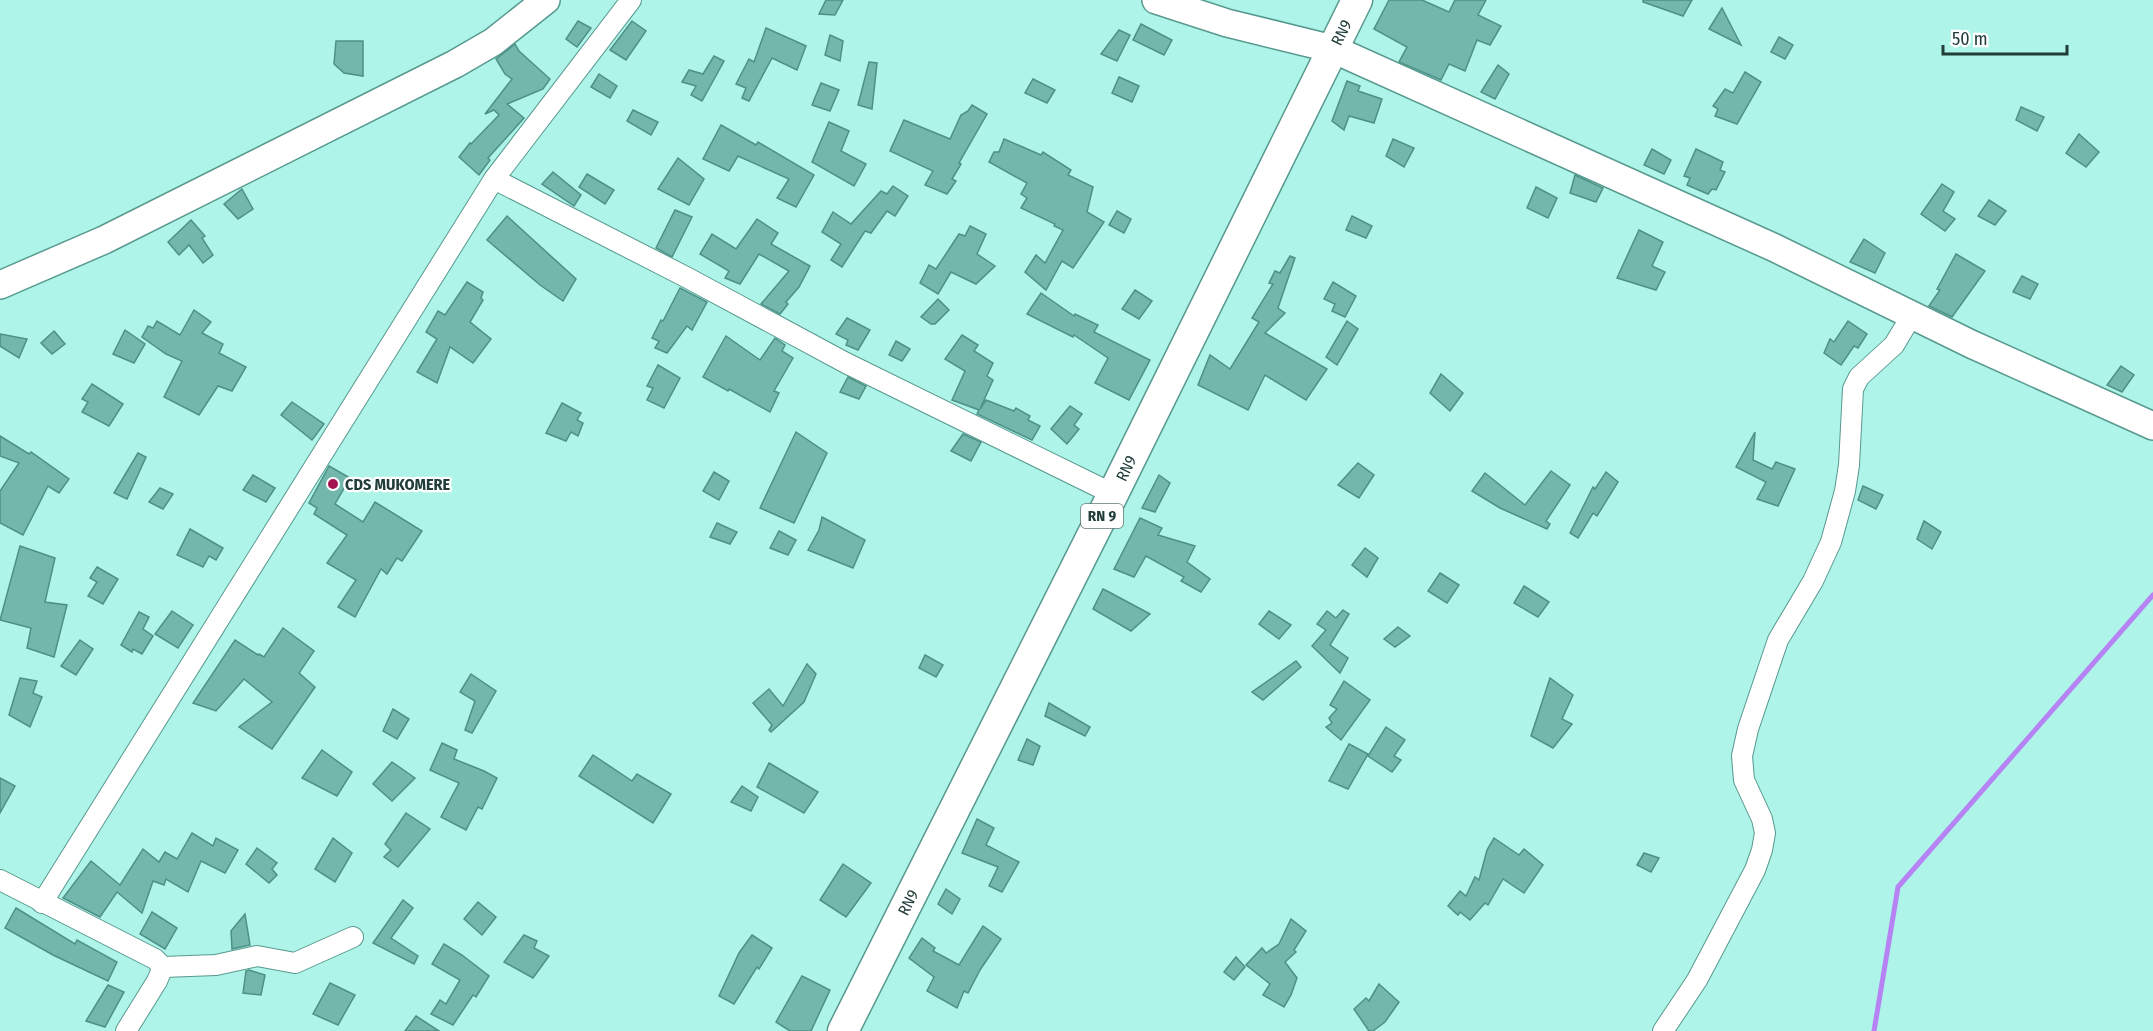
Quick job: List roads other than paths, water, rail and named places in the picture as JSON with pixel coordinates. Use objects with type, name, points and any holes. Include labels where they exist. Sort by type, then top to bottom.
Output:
[{"type":"main road","name":"RN9","points":[[843,1031],[1113,494],[1357,0]]},
{"type":"street","points":[[0,285],[104,240],[455,64],[493,42],[546,0]]},
{"type":"street","points":[[42,903],[494,179],[631,0]]},
{"type":"street","points":[[1156,0],[1227,23],[1333,49],[1775,248],[1971,344],[2153,426]]},
{"type":"street","points":[[494,179],[686,277],[846,363],[1113,494]]},
{"type":"street","points":[[1663,1031],[1697,980],[1755,870],[1762,850],[1765,833],[1762,819],[1744,780],[1742,769],[1742,756],[1748,729],[1778,640],[1813,581],[1831,542],[1845,491],[1849,465],[1854,389],[1859,377],[1894,345],[1912,315]]},
{"type":"street","points":[[0,880],[155,959],[163,967],[216,965],[257,956],[295,963],[353,937]]},
{"type":"street","points":[[126,1031],[157,981],[163,967]]},
{"type":"waterway","points":[[1874,1031],[1898,887],[2153,595]]},
{"type":"place","name":"CDS MUKOMERE","points":[[333,484]]}]
